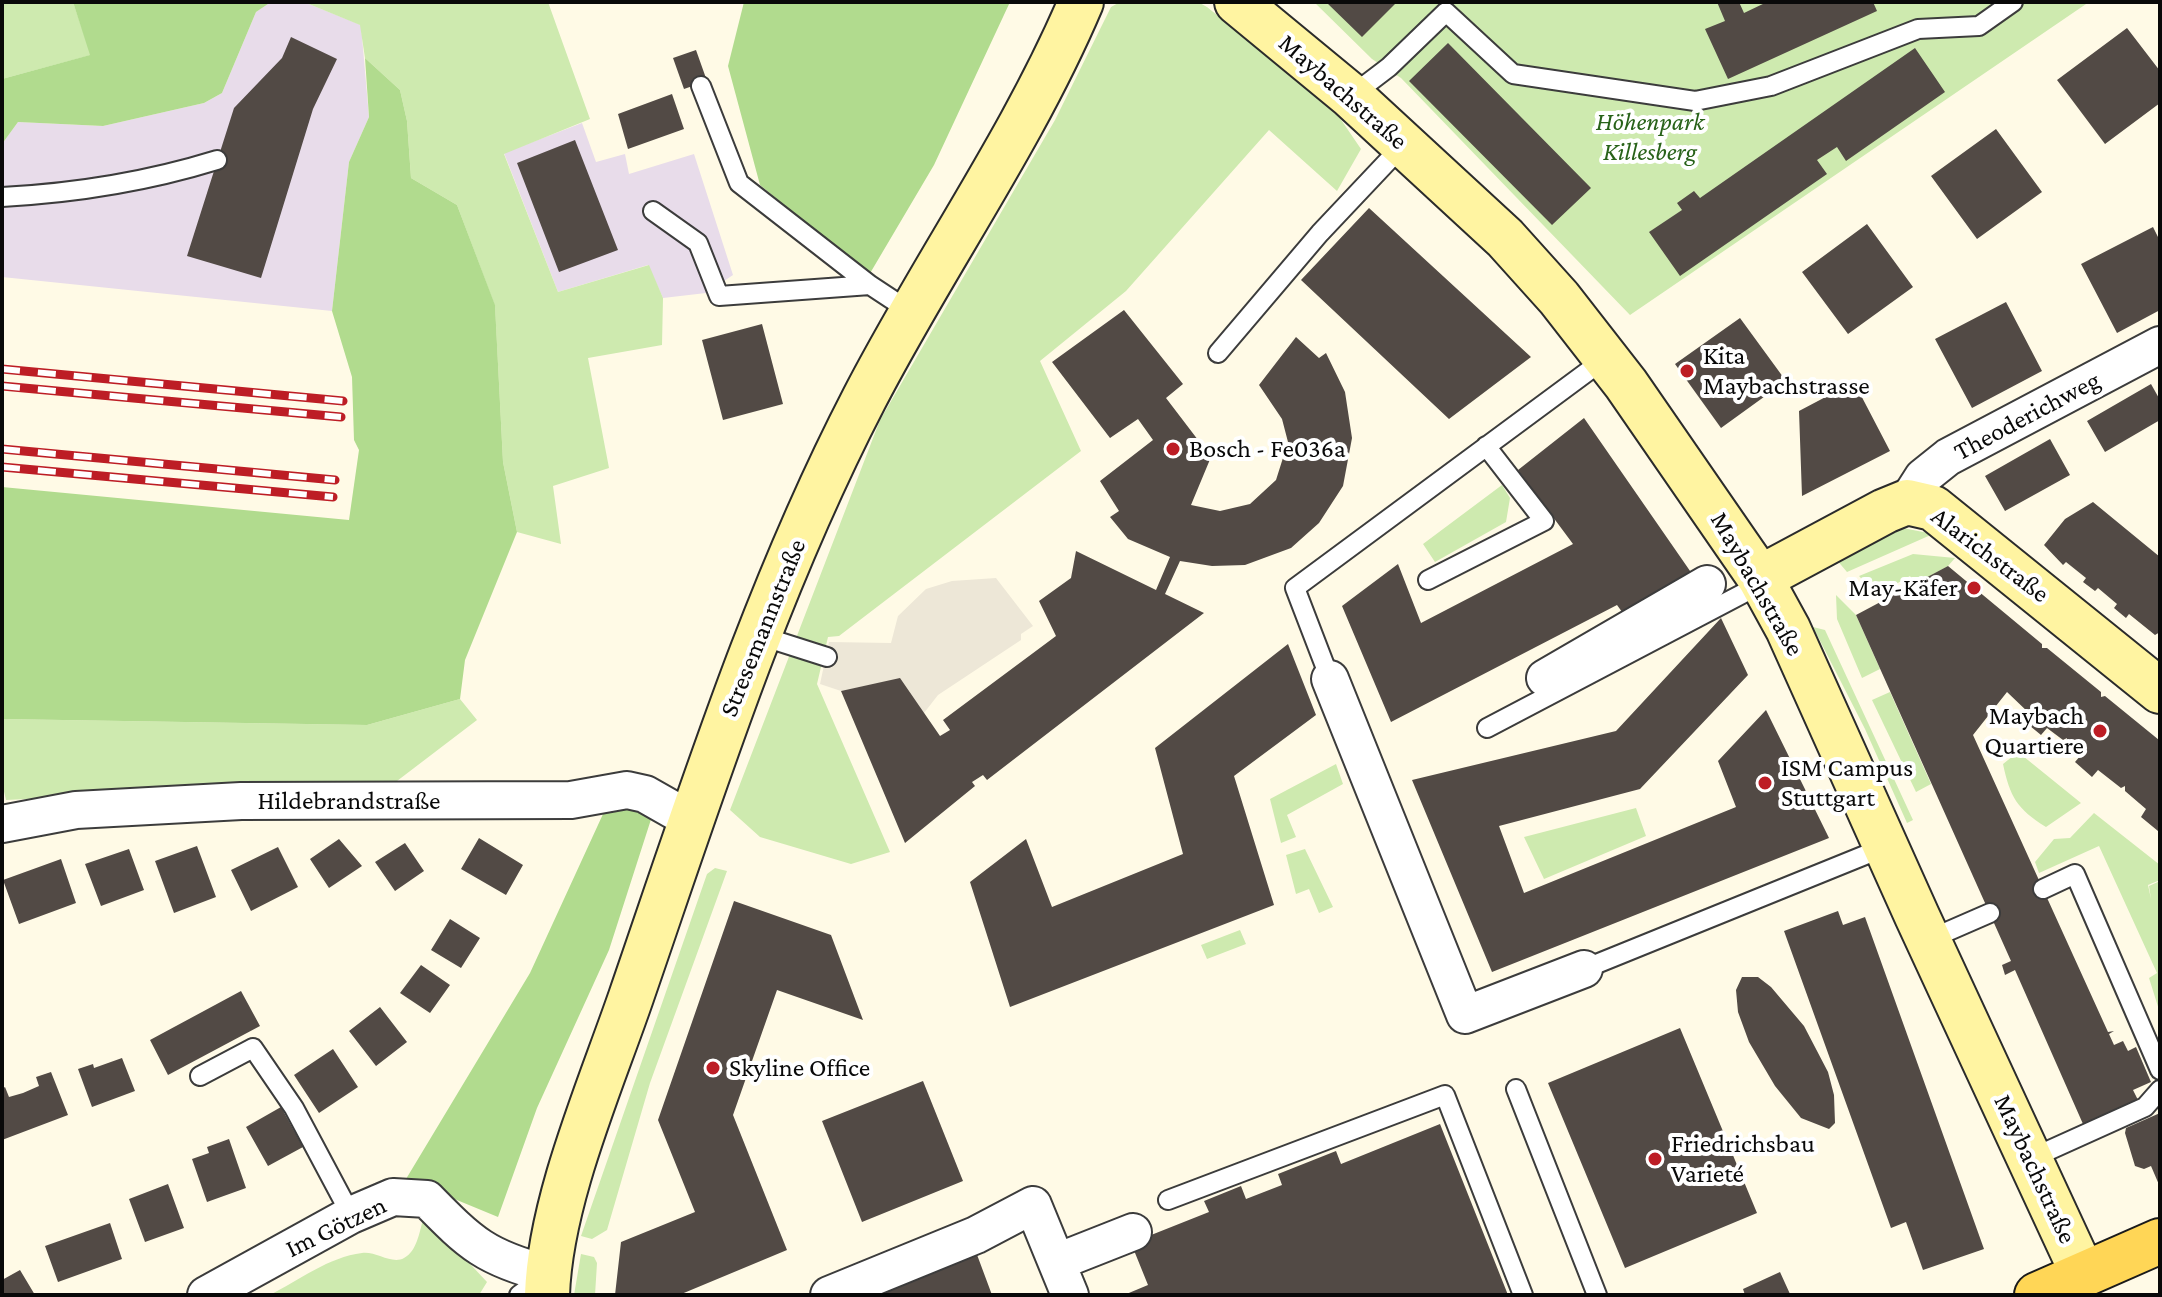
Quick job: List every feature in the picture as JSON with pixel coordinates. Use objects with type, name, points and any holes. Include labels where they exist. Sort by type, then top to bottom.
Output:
[{"type":"main road","name":"Maybachstraße","points":[[1237,2],[1351,96],[1505,238],[1559,298],[1664,435],[1761,581],[1788,629],[2088,1285]]},
{"type":"main road","name":"Stresemannstraße","points":[[538,1288],[551,1238],[689,819],[758,635],[824,481],[911,312],[1083,4]]},
{"type":"main road","name":"Alarichstraße","points":[[1761,581],[1907,502],[1933,508],[1961,527],[2160,691]]},
{"type":"main road","points":[[2037,1295],[2088,1285],[2160,1241]]},
{"type":"street","name":"Theoderichweg","points":[[1907,502],[1923,477],[1948,457],[2160,345]]},
{"type":"street","points":[[1545,678],[1707,584]]},
{"type":"street","points":[[1330,679],[1465,1015],[1584,969]]},
{"type":"street","name":"Hildebrandstraße","points":[[2,824],[76,810],[226,802],[571,800],[627,790],[645,794],[689,819]]},
{"type":"street","name":"Im Götzen","points":[[206,1295],[351,1215],[393,1197],[427,1199],[486,1254],[538,1288]]},
{"type":"street","points":[[829,1295],[976,1235],[1033,1205],[1064,1279],[1133,1232]]},
{"type":"lane","points":[[1351,96],[1389,67],[1446,12],[1513,74],[1695,101],[1771,86],[1918,29],[1979,26],[2013,2]]},
{"type":"lane","points":[[701,86],[739,183],[870,285],[911,312]]},
{"type":"lane","points":[[1218,353],[1320,233],[1404,144]]},
{"type":"lane","points":[[2,197],[75,194],[161,177],[217,160]]},
{"type":"lane","points":[[653,211],[698,243],[719,296],[870,285]]},
{"type":"lane","points":[[1330,679],[1295,588],[1606,358]]},
{"type":"lane","points":[[1428,580],[1544,521],[1486,446]]},
{"type":"lane","points":[[1487,728],[1761,581]]},
{"type":"lane","points":[[758,635],[827,657]]},
{"type":"lane","points":[[1584,969],[1886,847]]},
{"type":"lane","points":[[2043,889],[2075,874],[2160,1070]]},
{"type":"lane","points":[[1928,940],[1990,913]]},
{"type":"lane","points":[[200,1076],[253,1048],[294,1108],[351,1215]]},
{"type":"lane","points":[[1516,1089],[1597,1295]]},
{"type":"lane","points":[[2032,1158],[2145,1107],[2160,1090]]},
{"type":"lane","points":[[1168,1200],[1445,1095],[1523,1295]]},
{"type":"shaded area","points":[[271,2],[304,2],[361,25],[369,117],[349,162],[332,311],[2,277],[2,144],[18,122],[103,126],[204,103],[222,93],[256,12]]},
{"type":"shaded area","points":[[582,123],[596,162],[625,154],[629,174],[694,154],[733,275],[706,293],[663,298],[648,265],[558,292],[504,153]]},
{"type":"shaded area","points":[[996,578],[1033,626],[1021,634],[1021,640],[938,695],[924,713],[899,679],[841,691],[820,684],[829,642],[891,643],[898,616],[926,589],[952,581]]},
{"type":"green space","points":[[2,2],[73,2],[91,55],[2,79]]},
{"type":"green space","points":[[73,2],[271,2],[256,12],[222,93],[204,103],[103,126],[18,122],[2,144],[2,79],[90,55]]},
{"type":"green space","points":[[304,2],[548,2],[590,119],[504,154],[558,292],[649,265],[663,298],[662,345],[588,358],[609,468],[553,486],[561,544],[517,532],[503,462],[495,306],[457,205],[411,178],[407,121],[400,90],[365,58],[360,25]]},
{"type":"green space","points":[[744,2],[1010,2],[934,165],[869,275],[760,185],[728,66]]},
{"type":"green space","points":[[1120,2],[1198,2],[1207,7],[1333,108],[1361,149],[1337,191],[1269,130],[1126,291],[1040,361],[1081,451],[839,636],[828,637],[817,684],[890,852],[851,864],[760,837],[730,810],[880,420],[1055,120],[1111,7]]},
{"type":"green space","name":"Höhenpark Killesberg","points":[[1314,2],[2089,2],[1630,315],[1401,78],[1372,59]]},
{"type":"green space","points":[[365,58],[400,90],[407,121],[411,178],[457,205],[495,305],[503,462],[517,532],[465,660],[460,699],[367,725],[2,719],[2,487],[349,520],[359,450],[354,440],[352,377],[332,311],[349,162],[369,117]]},
{"type":"green space","points":[[1502,485],[1510,498],[1506,522],[1435,562],[1423,544]]},
{"type":"green space","points":[[1903,528],[1933,534],[1847,572],[1830,552],[1880,529]]},
{"type":"green space","points":[[1913,554],[1955,558],[1948,566],[1915,584],[1910,576],[1877,595],[1859,576]]},
{"type":"green space","points":[[1836,595],[1856,615],[1880,669],[1862,678],[1837,619]]},
{"type":"green space","points":[[1813,627],[1825,630],[1913,820],[1907,823],[1865,729]]},
{"type":"green space","points":[[1890,692],[1931,784],[1916,792],[1872,700]]},
{"type":"green space","points":[[460,699],[477,720],[397,781],[6,800],[2,783],[2,719],[367,725]]},
{"type":"green space","points":[[2018,752],[2081,803],[2046,827],[2028,814],[2012,794],[2003,764]]},
{"type":"green space","points":[[1336,764],[1343,784],[1287,815],[1296,837],[1281,843],[1270,799]]},
{"type":"green space","points":[[609,801],[654,810],[609,950],[537,1108],[498,1217],[406,1179],[530,973]]},
{"type":"green space","points":[[1636,808],[1646,836],[1544,879],[1524,837]]},
{"type":"green space","points":[[2094,813],[2160,865],[2160,880],[2148,885],[2151,899],[2149,886],[2160,881],[2160,1013],[2149,978],[2157,973],[2099,846],[2039,873],[2035,862],[2054,839],[2070,838]]},
{"type":"green space","points":[[1305,849],[1333,907],[1319,913],[1309,889],[1296,894],[1286,855]]},
{"type":"green space","points":[[715,868],[727,871],[650,1083],[607,1230],[592,1239],[581,1236],[707,874]]},
{"type":"green space","points":[[1240,930],[1246,944],[1207,959],[1201,945]]},
{"type":"green space","points":[[423,1220],[443,1235],[487,1282],[479,1295],[270,1295],[326,1264],[350,1255],[367,1253],[394,1260],[404,1258],[415,1246]]},
{"type":"green space","points":[[581,1254],[594,1257],[597,1263],[595,1295],[574,1295]]},
{"type":"building","points":[[1326,2],[1397,2],[1362,37]]},
{"type":"building","points":[[1717,2],[1739,2],[1744,13],[1767,2],[1873,2],[1877,11],[1728,79],[1705,29],[1725,21]]},
{"type":"building","points":[[2127,28],[2160,71],[2160,103],[2105,144],[2057,80]]},
{"type":"building","points":[[291,37],[337,59],[313,109],[261,278],[187,256],[234,108],[282,58]]},
{"type":"building","points":[[1448,43],[1591,188],[1552,225],[1409,81]]},
{"type":"building","points":[[1915,48],[1945,92],[1846,161],[1837,147],[1817,160],[1827,174],[1680,276],[1649,232],[1682,210],[1677,203],[1694,191],[1700,198]]},
{"type":"building","points":[[696,50],[707,81],[684,89],[673,58]]},
{"type":"building","points":[[672,94],[684,129],[628,149],[618,114]]},
{"type":"building","points":[[1996,129],[2042,192],[1977,239],[1931,176]]},
{"type":"building","points":[[575,140],[618,250],[559,272],[517,163]]},
{"type":"building","points":[[1369,208],[1531,357],[1449,419],[1301,280]]},
{"type":"building","points":[[1867,224],[1913,287],[1848,334],[1802,272]]},
{"type":"building","points":[[2153,227],[2160,241],[2160,310],[2117,333],[2081,264]]},
{"type":"building","points":[[2006,302],[2042,371],[1972,408],[1935,339]]},
{"type":"building","points":[[1124,310],[1183,384],[1166,398],[1211,457],[1191,505],[1220,511],[1250,504],[1276,480],[1288,442],[1282,419],[1259,385],[1296,337],[1319,358],[1326,353],[1345,392],[1352,438],[1343,486],[1319,523],[1291,548],[1245,565],[1212,566],[1180,561],[1165,594],[1204,613],[987,780],[983,775],[972,782],[975,786],[905,843],[841,691],[900,678],[940,736],[950,730],[943,720],[1056,636],[1039,601],[1071,578],[1076,551],[1156,590],[1170,557],[1128,539],[1110,517],[1119,511],[1100,481],[1153,440],[1138,419],[1110,438],[1052,362]]},
{"type":"building","points":[[1740,318],[1786,381],[1721,428],[1675,364]]},
{"type":"building","points":[[762,324],[783,404],[723,420],[702,340]]},
{"type":"building","points":[[1854,382],[1890,451],[1802,496],[1799,411]]},
{"type":"building","points":[[2151,384],[2160,400],[2160,420],[2105,452],[2087,421]]},
{"type":"building","points":[[1584,418],[1697,581],[1625,616],[1617,605],[1391,722],[1342,606],[1398,564],[1421,623],[1573,544],[1518,470]]},
{"type":"building","points":[[2050,439],[2070,475],[2005,511],[1985,476]]},
{"type":"building","points":[[2093,502],[2160,557],[2160,632],[2155,635],[2129,614],[2126,618],[2114,608],[2117,604],[2098,588],[2095,591],[2083,582],[2086,578],[2066,562],[2063,565],[2044,545],[2065,519]]},
{"type":"building","name":"Maybach Quartiere","points":[[1948,566],[2042,644],[2042,648],[2047,648],[2101,692],[2101,697],[2105,696],[2159,740],[2158,831],[2141,817],[2146,809],[2125,791],[2125,786],[2121,788],[2098,770],[2092,777],[2075,762],[2081,755],[2066,743],[2067,738],[2063,740],[2047,728],[2041,735],[2024,721],[2030,714],[2007,692],[1973,735],[2108,1032],[2114,1031],[2109,1034],[2114,1045],[2123,1041],[2128,1051],[2136,1047],[2151,1082],[2133,1090],[2138,1100],[2083,1124],[2015,970],[2005,975],[2002,965],[2011,961],[1856,615]]},
{"type":"building","points":[[1721,618],[1748,675],[1640,789],[1499,826],[1524,893],[1736,807],[1718,761],[1766,710],[1829,838],[1492,972],[1412,780],[1616,731]]},
{"type":"building","points":[[1288,644],[1316,715],[1234,776],[1274,905],[1010,1007],[970,882],[1026,839],[1052,907],[1183,854],[1155,748]]},
{"type":"building","points":[[479,838],[523,865],[506,895],[461,869]]},
{"type":"building","points":[[339,839],[362,866],[329,888],[310,859]]},
{"type":"building","points":[[405,843],[424,871],[395,891],[375,862]]},
{"type":"building","points":[[197,846],[216,897],[174,913],[155,861]]},
{"type":"building","points":[[278,847],[298,887],[251,911],[231,870]]},
{"type":"building","points":[[129,849],[144,890],[101,906],[85,864]]},
{"type":"building","points":[[61,859],[76,903],[19,924],[3,880]]},
{"type":"building","name":"Skyline Office","points":[[734,901],[831,935],[863,1020],[777,990],[733,1115],[787,1250],[679,1295],[615,1295],[621,1242],[695,1212],[658,1120]]},
{"type":"building","points":[[1838,911],[1843,925],[1865,917],[1984,1249],[1923,1270],[1906,1222],[1891,1228],[1784,931]]},
{"type":"building","points":[[450,919],[480,938],[461,968],[431,950]]},
{"type":"building","points":[[421,965],[450,985],[430,1013],[400,993]]},
{"type":"building","points":[[1742,977],[1758,977],[1771,987],[1804,1026],[1828,1072],[1834,1095],[1835,1123],[1829,1129],[1801,1118],[1775,1086],[1749,1042],[1738,1012],[1736,990]]},
{"type":"building","points":[[241,991],[260,1026],[168,1075],[150,1040]]},
{"type":"building","points":[[380,1007],[407,1042],[376,1066],[349,1031]]},
{"type":"building","points":[[1680,1028],[1757,1213],[1625,1268],[1548,1083]]},
{"type":"building","points":[[333,1049],[358,1087],[319,1113],[294,1075]]},
{"type":"building","points":[[122,1058],[135,1091],[92,1107],[78,1069],[93,1064],[94,1068]]},
{"type":"building","points":[[51,1072],[68,1115],[2,1140],[2,1089],[5,1087],[9,1097],[23,1093],[39,1086],[36,1077]]},
{"type":"building","points":[[923,1081],[963,1181],[862,1222],[822,1121]]},
{"type":"building","points":[[281,1107],[303,1147],[268,1166],[246,1127]]},
{"type":"building","points":[[2160,1113],[2160,1187],[2151,1166],[2144,1169],[2135,1166],[2125,1133],[2126,1128]]},
{"type":"building","points":[[1440,1124],[1508,1295],[1124,1295],[1148,1285],[1131,1243],[1209,1212],[1204,1201],[1241,1186],[1246,1199],[1282,1185],[1278,1174],[1336,1151],[1341,1164]]},
{"type":"building","points":[[229,1139],[246,1188],[207,1202],[192,1159],[209,1153],[207,1147]]},
{"type":"building","points":[[168,1184],[184,1228],[145,1242],[129,1199]]},
{"type":"building","points":[[110,1223],[122,1259],[58,1282],[45,1246]]},
{"type":"building","points":[[976,1252],[992,1295],[864,1295]]},
{"type":"building","points":[[20,1270],[35,1295],[2,1295],[2,1280]]},
{"type":"building","points":[[1780,1272],[1790,1294],[1745,1295],[1743,1289]]},
{"type":"railway","points":[[2,369],[343,401]]},
{"type":"railway","points":[[2,386],[341,417]]},
{"type":"railway","points":[[2,449],[335,480]]},
{"type":"railway","points":[[2,467],[333,497]]},
{"type":"place","name":"Kita Maybachstrasse","points":[[1687,371]]},
{"type":"place","name":"Bosch - Fe036a","points":[[1173,449]]},
{"type":"place","name":"May-Käfer","points":[[1974,588]]},
{"type":"place","name":"Maybach Quartiere","points":[[2100,731]]},
{"type":"place","name":"ISM Campus Stuttgart","points":[[1765,783]]},
{"type":"place","name":"Skyline Office","points":[[713,1068]]},
{"type":"place","name":"Friedrichsbau Varieté","points":[[1655,1159]]}]
